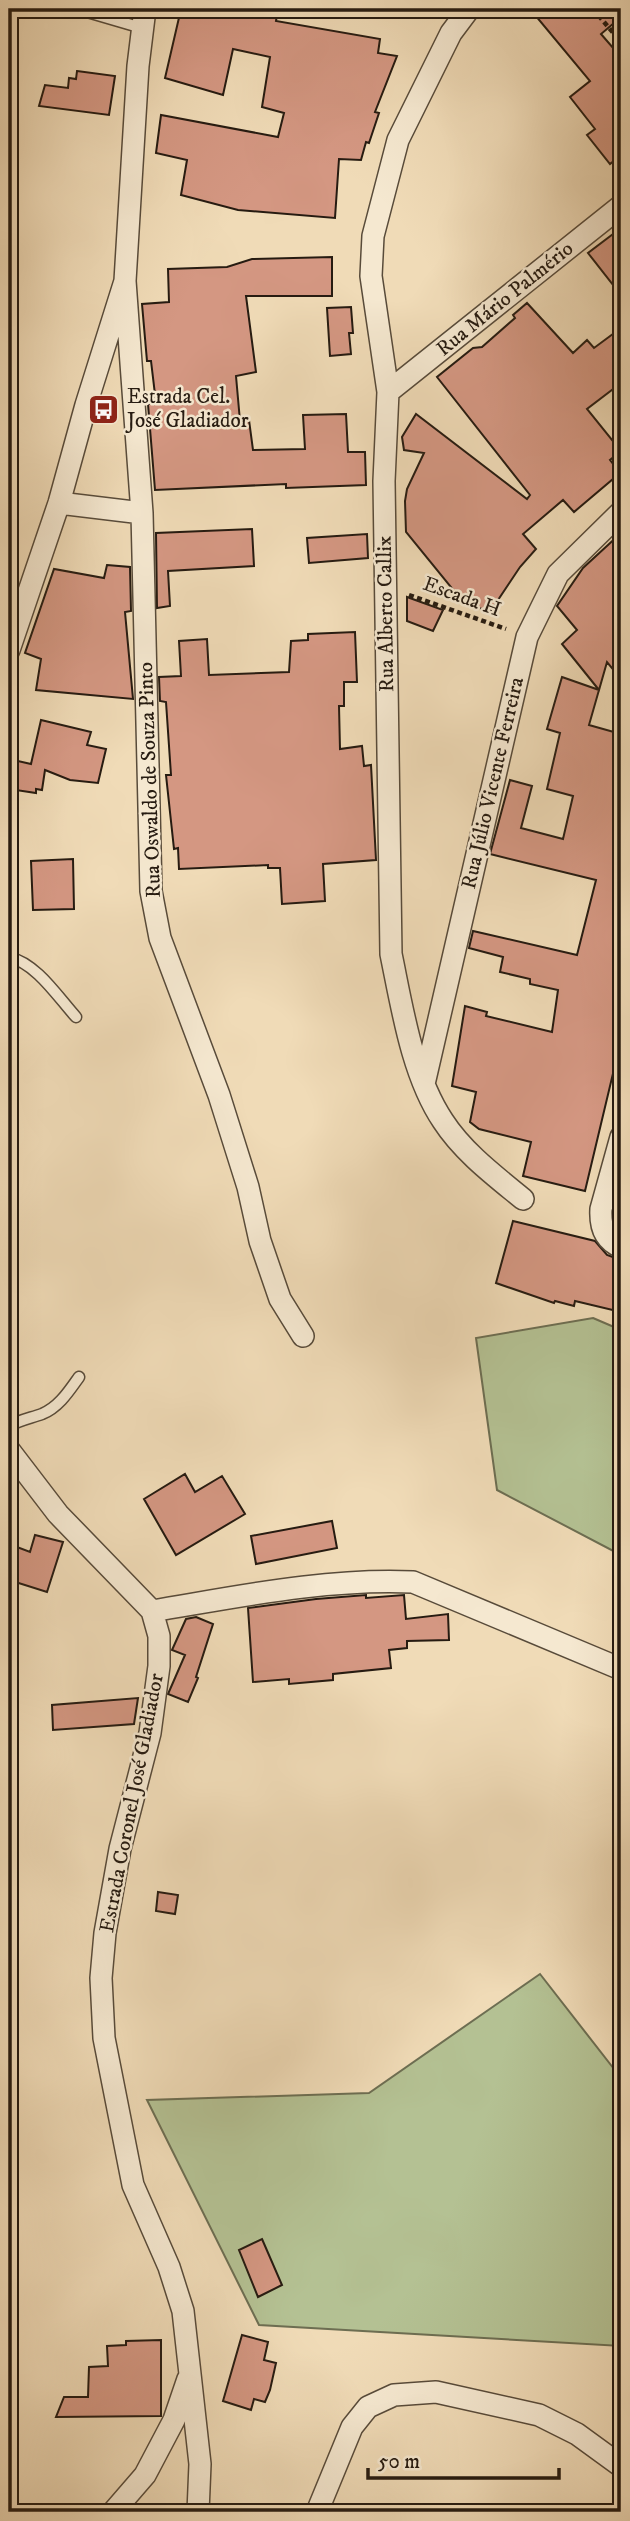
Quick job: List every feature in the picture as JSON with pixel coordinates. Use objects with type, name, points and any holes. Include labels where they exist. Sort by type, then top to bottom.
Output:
[{"type":"street","name":"Rua Alberto Callix","points":[[469,9],[451,33],[398,140],[373,236],[371,276],[388,393],[384,481],[391,954],[403,1011],[424,1085],[443,1122],[468,1151],[523,1199]]},
{"type":"street","points":[[9,649],[59,503],[125,281],[138,66],[144,18]]},
{"type":"street","name":"Rua Mário Palmério","points":[[388,393],[621,206]]},
{"type":"street","name":"Rua Oswaldo de Souza Pinto","points":[[125,281],[142,513],[151,891],[160,938],[219,1095],[248,1186],[260,1241],[280,1299],[303,1336]]},
{"type":"street","points":[[59,503],[142,513]]},
{"type":"street","name":"Rua Júlio Vicente Ferreira","points":[[424,1085],[527,637],[558,574],[621,512]]},
{"type":"street","points":[[613,1241],[600,1221],[621,1137]]},
{"type":"street","points":[[9,1450],[58,1514],[152,1611],[334,1584],[412,1582],[621,1668]]},
{"type":"street","name":"Estrada Coronel José Gladiador","points":[[113,2512],[145,2475],[174,2420],[190,2373],[183,2311],[169,2267],[133,2185],[104,2038],[101,1978],[105,1933],[120,1849],[149,1733],[159,1666],[159,1636],[152,1611]]},
{"type":"street","points":[[190,2373],[200,2463],[198,2512]]},
{"type":"street","points":[[317,2512],[352,2427],[368,2407],[394,2395],[436,2392],[539,2415],[577,2434],[621,2466]]},
{"type":"lane","points":[[77,9],[144,18]]},
{"type":"lane","points":[[9,957],[33,970],[76,1017]]},
{"type":"lane","points":[[9,1426],[53,1407],[62,1400],[79,1377]]},
{"type":"path","points":[[593,9],[621,42]]},
{"type":"path","name":"Escada H","points":[[386,587],[527,637]]},
{"type":"green space","points":[[593,1318],[621,1330],[621,1555],[497,1490],[476,1338]]},
{"type":"green space","points":[[540,1974],[621,2078],[621,2346],[259,2325],[147,2100],[369,2093]]},
{"type":"building","points":[[181,9],[278,9],[276,21],[380,39],[378,53],[397,56],[375,112],[379,113],[361,160],[339,159],[335,218],[238,210],[181,195],[187,160],[156,153],[161,115],[278,137],[284,113],[262,107],[270,57],[233,49],[223,95],[165,78]]},
{"type":"building","points":[[530,9],[621,9],[621,17],[601,34],[621,57],[621,155],[610,164],[587,135],[595,129],[570,97],[590,81]]},
{"type":"building","points":[[77,71],[115,76],[109,115],[39,106],[45,85],[68,88],[69,78],[76,79]]},
{"type":"building","points":[[621,228],[621,295],[588,253]]},
{"type":"building","points":[[332,257],[332,296],[246,296],[256,372],[236,376],[240,421],[249,420],[253,450],[305,449],[303,415],[346,414],[348,452],[365,452],[366,485],[286,488],[286,484],[155,490],[148,404],[156,403],[151,361],[147,361],[142,304],[169,302],[168,269],[227,267],[252,259]]},
{"type":"building","points":[[527,303],[573,353],[587,340],[594,348],[621,328],[621,383],[587,409],[621,451],[610,460],[620,473],[574,512],[563,500],[523,534],[536,549],[520,567],[490,612],[463,602],[406,532],[407,489],[424,453],[404,450],[402,437],[416,414],[527,499],[530,495],[437,377],[473,348],[482,347],[515,318],[513,315]]},
{"type":"building","points":[[351,307],[351,354],[330,356],[327,308]]},
{"type":"building","points":[[252,529],[254,566],[168,571],[170,606],[157,608],[156,533]]},
{"type":"building","points":[[621,533],[621,679],[607,662],[599,690],[562,644],[577,630],[557,606],[583,568]]},
{"type":"building","points":[[367,534],[368,558],[309,563],[307,538]]},
{"type":"building","points":[[107,565],[130,567],[131,611],[125,612],[133,699],[36,690],[41,659],[25,653],[54,569],[104,578]]},
{"type":"building","points":[[407,597],[443,610],[433,631],[407,621]]},
{"type":"building","points":[[355,632],[357,682],[344,682],[344,706],[339,706],[340,749],[362,746],[364,766],[371,765],[376,860],[323,864],[325,901],[282,904],[280,868],[268,868],[268,865],[179,869],[178,848],[174,849],[166,775],[171,775],[166,702],[160,701],[159,677],[181,676],[179,641],[207,639],[209,675],[289,672],[291,641],[308,640],[308,634]]},
{"type":"building","points":[[562,677],[599,690],[589,725],[621,734],[621,1040],[585,1191],[523,1176],[531,1142],[479,1129],[470,1122],[476,1092],[452,1086],[465,1006],[487,1012],[486,1016],[552,1032],[558,990],[530,984],[530,979],[500,972],[503,957],[469,948],[473,931],[577,955],[596,880],[490,854],[510,780],[532,786],[521,828],[563,839],[573,796],[547,789],[560,733],[547,729]]},
{"type":"building","points":[[41,720],[91,732],[87,745],[106,749],[98,783],[70,780],[45,770],[42,790],[36,789],[36,793],[9,789],[9,759],[31,764]]},
{"type":"building","points":[[73,859],[74,909],[33,910],[31,861]]},
{"type":"building","points":[[513,1221],[595,1241],[607,1255],[621,1260],[621,1312],[575,1301],[574,1306],[555,1301],[554,1303],[496,1283]]},
{"type":"building","points":[[185,1474],[195,1492],[222,1476],[245,1514],[176,1555],[144,1499]]},
{"type":"building","points":[[332,1521],[337,1548],[256,1564],[251,1536]]},
{"type":"building","points":[[35,1535],[63,1542],[47,1592],[9,1580],[9,1544],[30,1552]]},
{"type":"building","points":[[366,1595],[366,1598],[404,1595],[406,1619],[448,1614],[449,1640],[407,1641],[407,1648],[389,1650],[391,1668],[333,1674],[333,1680],[289,1684],[289,1679],[253,1682],[248,1608]]},
{"type":"building","points":[[196,1617],[213,1624],[196,1677],[198,1678],[188,1702],[168,1694],[185,1655],[172,1650],[186,1619]]},
{"type":"building","points":[[138,1698],[134,1724],[53,1730],[52,1705]]},
{"type":"building","points":[[158,1892],[178,1895],[175,1914],[156,1911]]},
{"type":"building","points":[[262,2239],[282,2285],[258,2297],[239,2250]]},
{"type":"building","points":[[242,2335],[268,2342],[264,2360],[276,2363],[265,2402],[254,2399],[251,2410],[223,2401]]},
{"type":"building","points":[[161,2340],[161,2416],[56,2417],[64,2397],[88,2397],[89,2367],[108,2366],[107,2346],[126,2345],[126,2341]]},
{"type":"place","name":"Estrada Cel. José Gladiador","points":[[104,409]]}]
